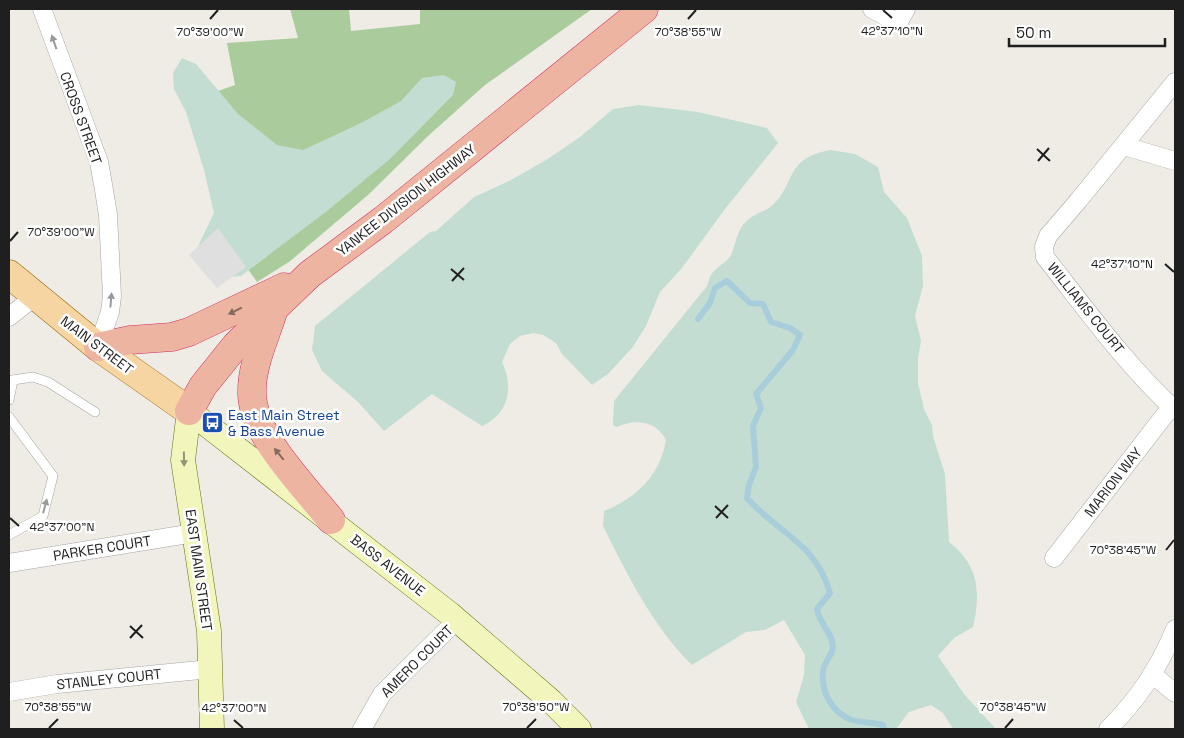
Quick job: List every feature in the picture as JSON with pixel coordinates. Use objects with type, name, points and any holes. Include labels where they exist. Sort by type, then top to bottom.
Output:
[{"type":"highway","name":"YANKEE DIVISION HIGHWAY","points":[[189,411],[220,363],[274,306],[310,274],[383,220],[644,9]]},
{"type":"highway","points":[[98,347],[130,340],[172,337],[189,332],[310,274]]},
{"type":"highway","points":[[274,306],[256,365],[252,393],[253,406],[259,424],[269,442],[331,520]]},
{"type":"main road","name":"MAIN STREET","points":[[9,274],[34,297],[98,347],[189,411]]},
{"type":"main road","name":"BASS AVENUE","points":[[189,411],[457,620],[552,701],[579,729]]},
{"type":"main road","name":"EAST MAIN STREET","points":[[189,411],[183,460],[209,631],[212,729]]},
{"type":"street","name":"CROSS STREET","points":[[42,9],[99,162],[104,190],[108,215],[112,296],[110,312],[98,347]]},
{"type":"street","points":[[872,9],[898,23],[906,9]]},
{"type":"street","name":"WILLIAMS COURT","points":[[1173,408],[1145,380],[1045,257],[1044,247],[1048,236],[1175,82]]},
{"type":"street","points":[[1124,146],[1175,161]]},
{"type":"street","points":[[9,318],[34,297]]},
{"type":"street","name":"MARION WAY","points":[[1054,558],[1173,408]]},
{"type":"street","name":"PARKER COURT","points":[[9,563],[194,533]]},
{"type":"street","name":"AMERO COURT","points":[[362,729],[382,694],[457,620]]},
{"type":"street","points":[[1108,729],[1134,703],[1152,674],[1175,629]]},
{"type":"street","name":"STANLEY COURT","points":[[9,692],[57,684],[210,669]]},
{"type":"street","points":[[1152,674],[1175,693]]},
{"type":"lane","points":[[9,400],[11,377],[33,377],[48,382],[95,412]]},
{"type":"lane","points":[[9,417],[53,476],[43,516],[9,535]]},
{"type":"green space","points":[[290,9],[349,9],[351,31],[420,24],[420,9],[592,9],[485,85],[427,137],[368,195],[289,262],[257,282],[218,228],[218,91],[235,85],[227,43],[298,38]]},
{"type":"green space","points":[[182,58],[196,64],[238,114],[277,145],[303,150],[363,122],[401,101],[422,78],[444,75],[456,82],[453,95],[390,159],[327,211],[241,276],[219,278],[194,260],[200,242],[214,213],[204,170],[186,112],[174,89],[173,73]]},
{"type":"green space","points":[[639,105],[698,112],[767,128],[778,143],[725,209],[682,268],[660,292],[646,326],[632,348],[608,374],[592,385],[562,354],[556,343],[543,335],[534,333],[520,336],[510,344],[502,362],[508,381],[507,399],[498,414],[491,421],[482,426],[432,394],[384,431],[358,402],[322,371],[312,350],[315,326],[430,232],[436,231],[474,197],[511,180],[546,160],[580,137],[613,109]]},
{"type":"green space","points":[[831,150],[855,154],[878,167],[884,192],[907,218],[922,256],[923,286],[915,316],[921,341],[918,359],[918,383],[924,409],[932,425],[933,436],[945,474],[949,542],[967,560],[972,570],[977,591],[973,627],[954,638],[938,656],[964,694],[996,729],[953,729],[943,713],[931,705],[909,712],[896,729],[809,729],[796,702],[804,675],[805,655],[784,620],[765,630],[746,632],[692,665],[653,617],[631,581],[603,526],[604,511],[627,499],[645,484],[658,464],[666,440],[657,429],[645,423],[624,424],[617,427],[613,425],[614,401],[707,286],[713,272],[730,256],[741,227],[749,219],[769,208],[778,200],[797,166],[805,159]]},
{"type":"shaded area","points":[[218,228],[246,267],[217,288],[189,255]]},
{"type":"waterway","points":[[698,319],[710,303],[715,288],[727,281],[750,303],[763,304],[771,322],[790,328],[800,335],[793,350],[756,394],[761,408],[753,426],[756,467],[749,485],[747,498],[806,550],[824,576],[830,593],[817,609],[833,647],[823,672],[824,687],[829,701],[845,717],[856,721],[883,725],[884,729]]},
{"type":"place","name":"East Main Street & Bass Avenue","points":[[212,423]]}]
